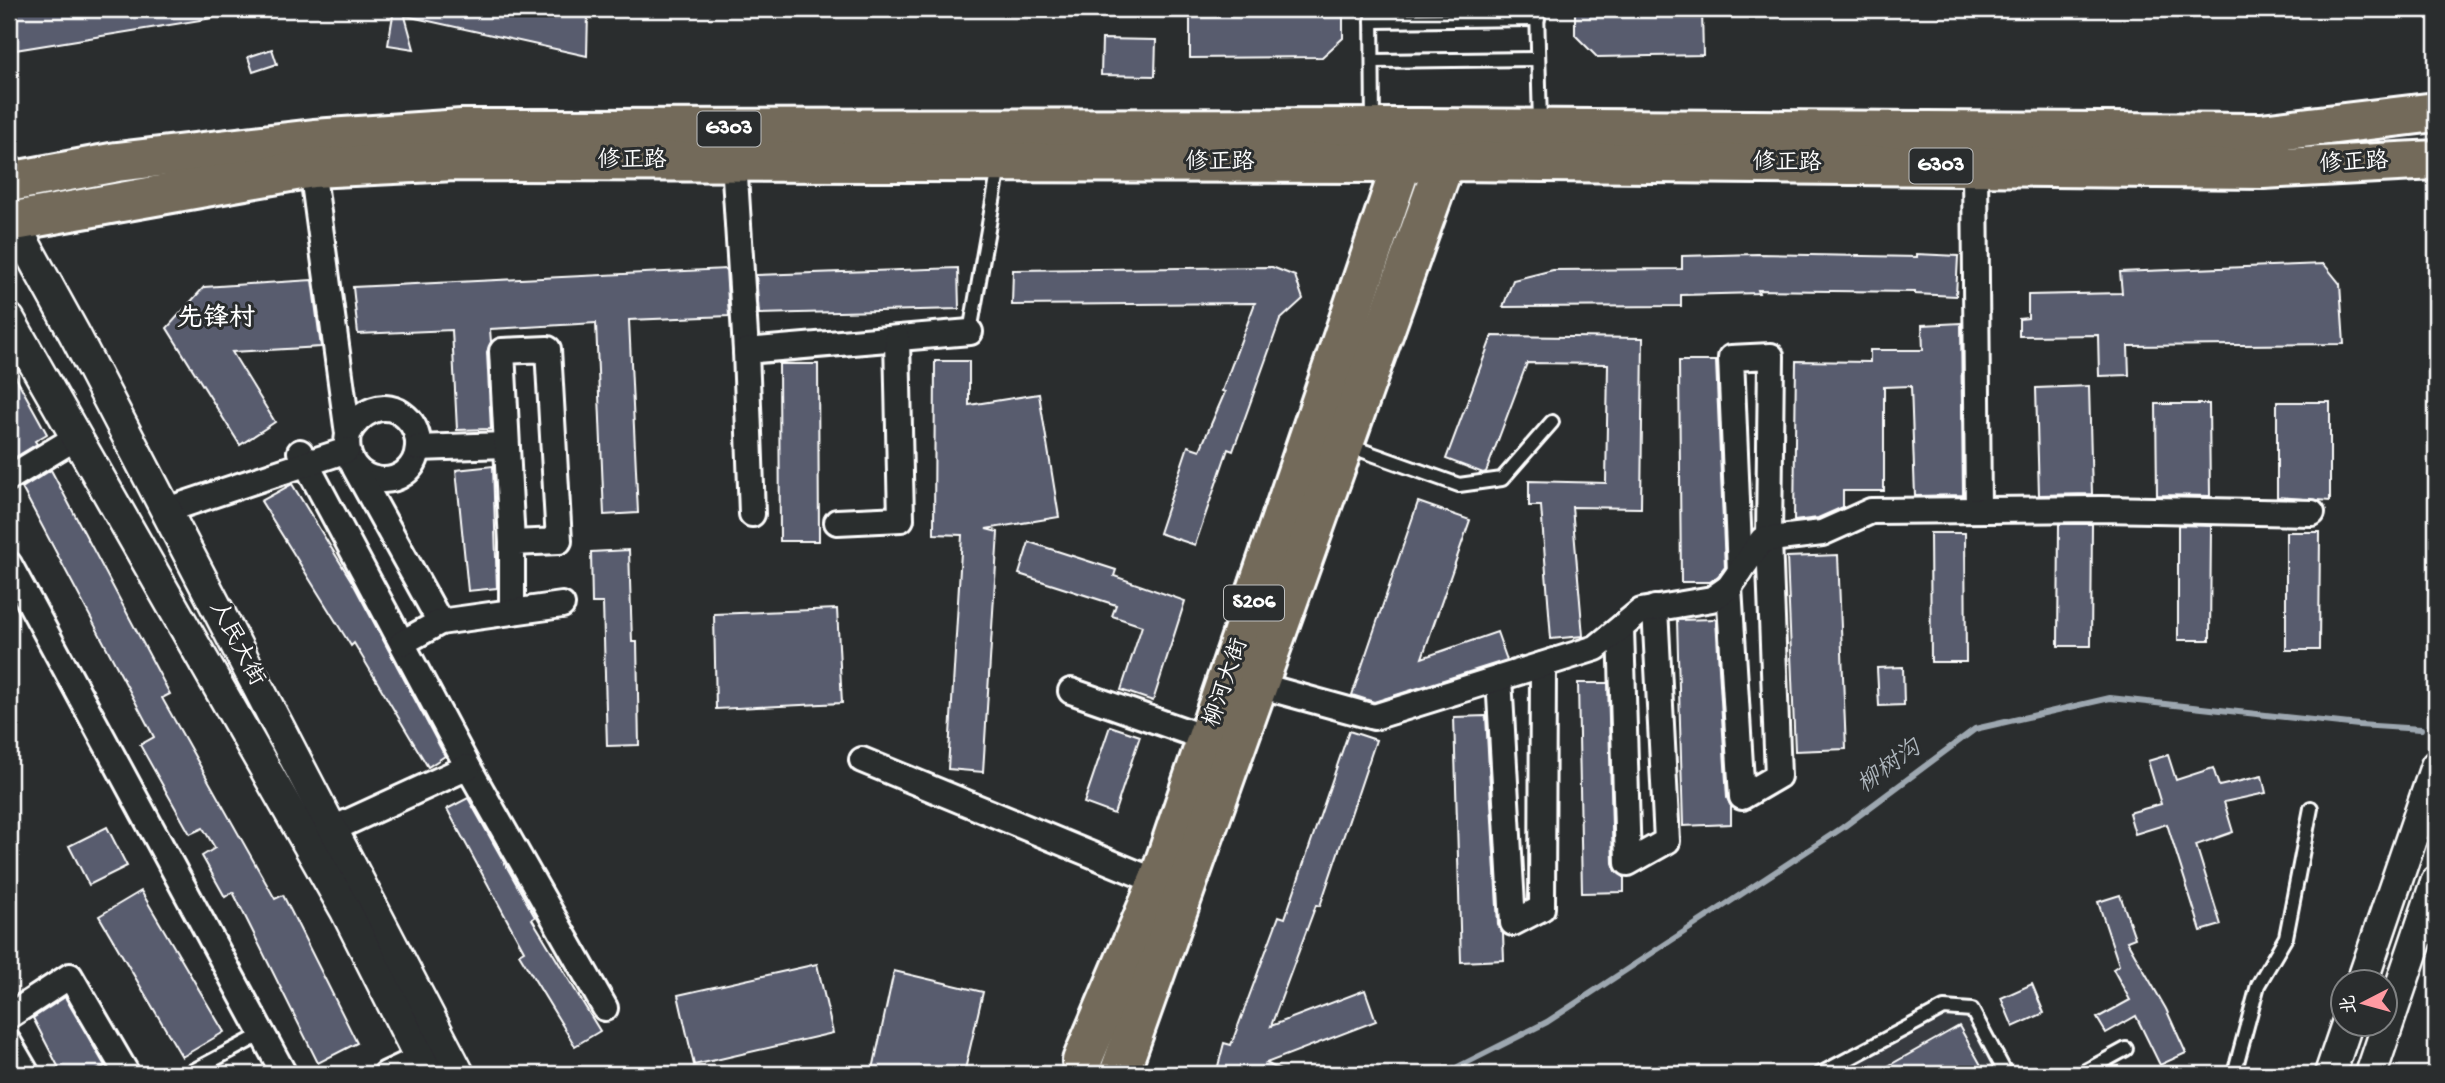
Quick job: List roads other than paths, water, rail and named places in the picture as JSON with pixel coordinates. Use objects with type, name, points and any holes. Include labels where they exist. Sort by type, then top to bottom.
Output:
[{"type":"main road","name":"修正路","points":[[10,220],[312,168],[455,161],[1402,163],[1438,140],[1540,130],[2261,132],[2436,112]]},
{"type":"main road","name":"修正路","points":[[9,182],[130,160],[314,139],[462,129],[1373,128],[1438,140],[1975,166],[2263,169],[2436,160]]},
{"type":"main road","name":"柳河大街","points":[[1119,1074],[1344,444],[1438,140]]},
{"type":"main road","name":"柳河大街","points":[[1084,1074],[1082,1061],[1158,882],[1208,739],[1402,163]]},
{"type":"street","points":[[734,161],[746,351],[752,513]]},
{"type":"street","points":[[1975,166],[1978,510]]},
{"type":"street","points":[[312,168],[350,450],[440,622]]},
{"type":"street","name":"人民大街","points":[[10,220],[75,335],[459,1074]]},
{"type":"street","name":"人民大街","points":[[9,319],[345,909],[424,1066]]},
{"type":"street","points":[[746,351],[970,332]]},
{"type":"street","points":[[837,522],[901,519],[897,339]]},
{"type":"street","points":[[512,543],[559,541],[548,349],[502,351],[512,543],[512,612]]},
{"type":"street","points":[[1771,356],[1769,539],[1778,776],[1742,797],[1731,358],[1771,356]]},
{"type":"street","points":[[385,408],[407,417],[418,440],[412,465],[391,480],[365,476],[350,450],[353,423],[362,414],[373,409],[385,408]]},
{"type":"street","points":[[9,478],[77,437]]},
{"type":"street","points":[[418,448],[505,445]]},
{"type":"street","points":[[167,510],[303,458],[350,450]]},
{"type":"street","points":[[303,458],[468,767],[605,1009]]},
{"type":"street","points":[[1258,685],[1374,718],[1596,648],[1641,611],[1712,599],[1735,579],[1762,540],[1822,533],[1871,511],[2101,509],[2312,513]]},
{"type":"street","points":[[9,564],[284,1074]]},
{"type":"street","points":[[402,643],[440,622],[562,605]]},
{"type":"street","points":[[1621,628],[1628,863],[1667,841],[1655,608]]},
{"type":"street","points":[[1499,678],[1513,923],[1542,908],[1543,665]]},
{"type":"street","points":[[1071,691],[1208,739]]},
{"type":"street","points":[[862,760],[1158,882]]},
{"type":"street","points":[[2367,968],[2436,766]]},
{"type":"street","points":[[333,829],[468,767]]},
{"type":"street","points":[[2371,1074],[2436,882]]},
{"type":"street","points":[[9,1016],[70,976],[127,1074]]},
{"type":"street","points":[[2330,1074],[2342,1038]]},
{"type":"street","points":[[9,1044],[27,1074]]},
{"type":"street","points":[[386,1074],[424,1066]]},
{"type":"lane","points":[[1373,128],[1372,15],[1537,14],[1540,130]]},
{"type":"lane","points":[[1373,61],[1538,59]]},
{"type":"lane","points":[[970,332],[1000,162]]},
{"type":"lane","points":[[1344,444],[1459,485],[1502,479],[1552,422]]},
{"type":"lane","points":[[2234,1074],[2258,985],[2286,937],[2311,808]]},
{"type":"lane","points":[[1820,1074],[1944,1008],[1972,1010],[2006,1074]]},
{"type":"lane","points":[[187,1074],[264,1033]]},
{"type":"lane","points":[[2080,1074],[2126,1049]]},
{"type":"waterway","name":"柳树沟","points":[[1444,1074],[1547,1022],[1842,828],[1975,729],[2110,698],[2359,725],[2421,729]]},
{"type":"district","name":"先锋村","points":[[216,320]]}]
